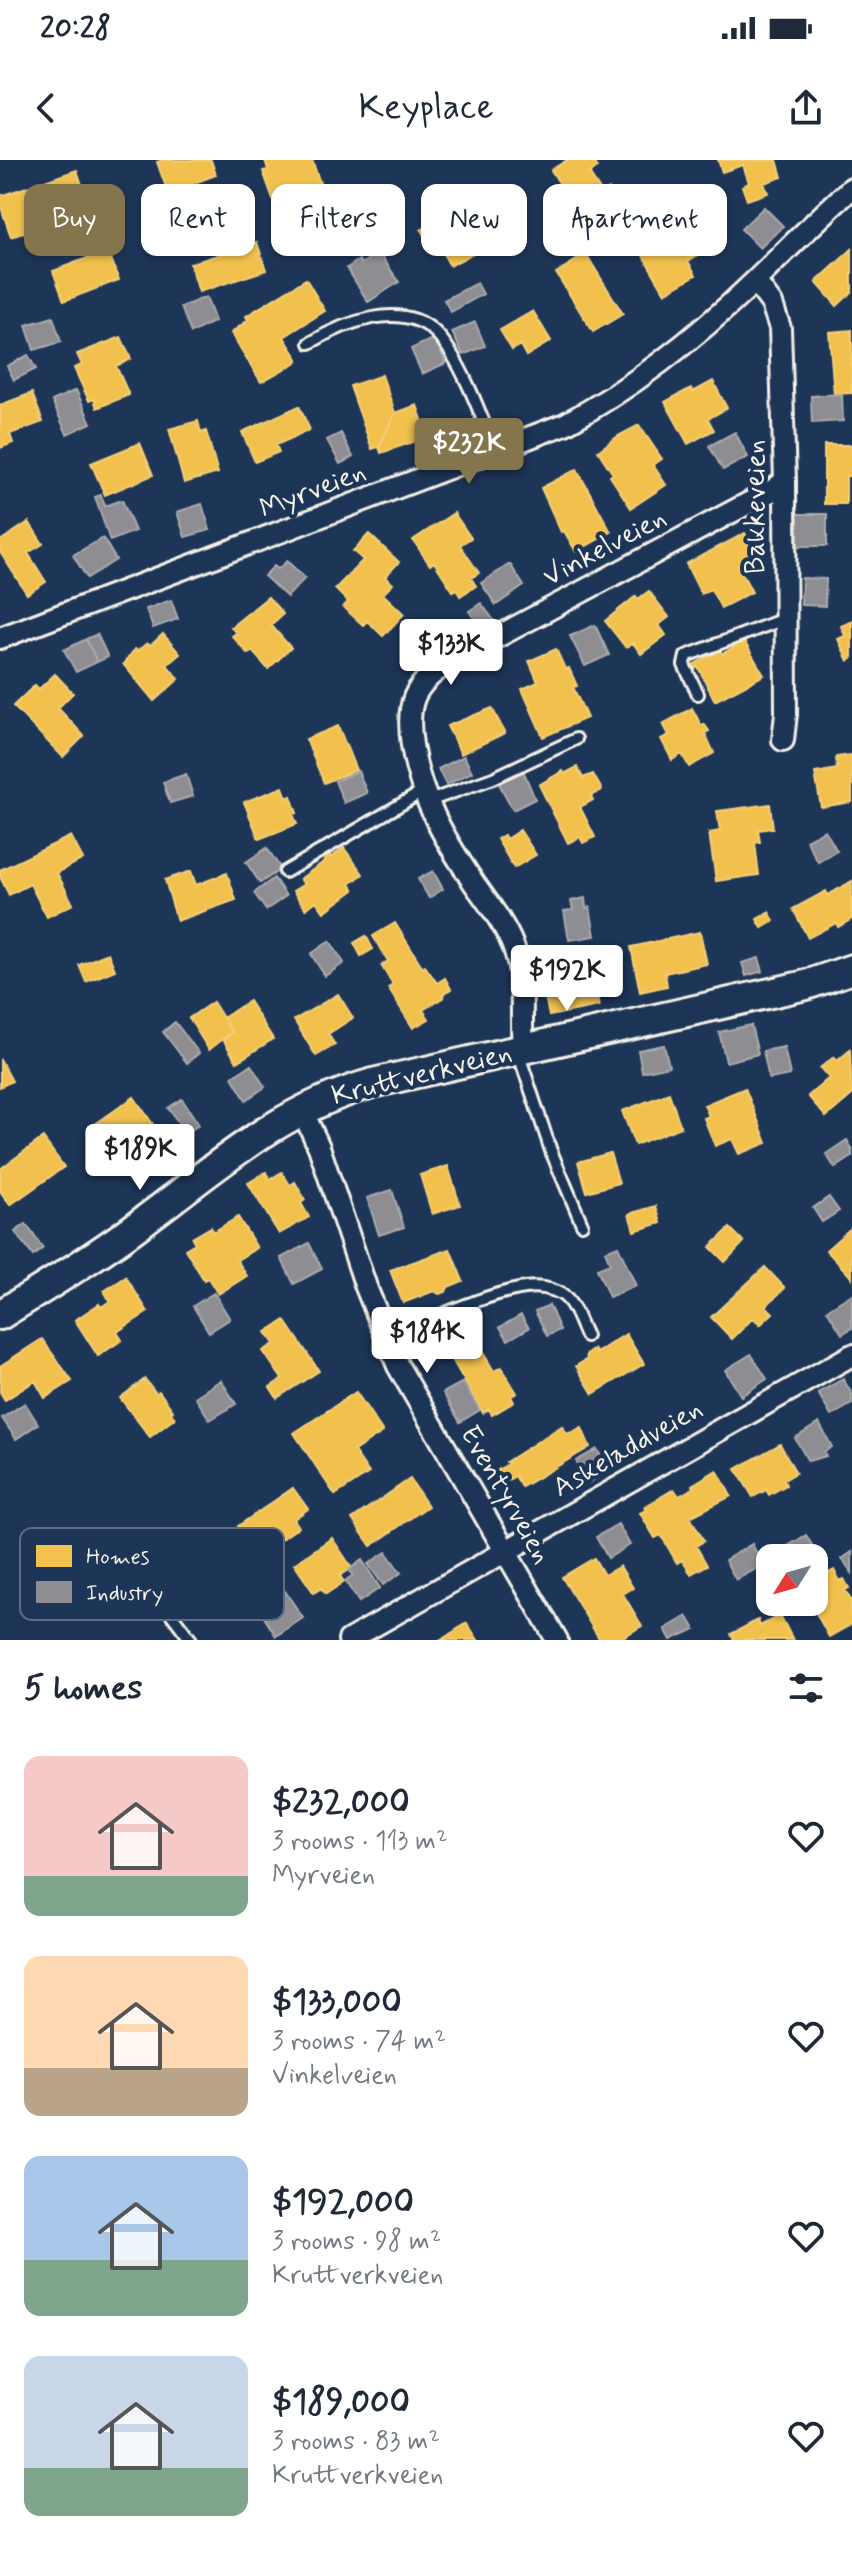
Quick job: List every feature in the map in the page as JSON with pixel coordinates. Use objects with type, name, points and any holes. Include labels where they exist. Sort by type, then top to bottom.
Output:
[{"type":"street","name":"Myrveien","points":[[0,638],[565,424],[620,391],[683,344],[755,281],[852,188]]},
{"type":"street","name":"Bakkeveien","points":[[755,281],[772,304],[780,328],[785,481],[786,714],[783,740]]},
{"type":"street","name":"Vinkelveien","points":[[520,1050],[520,977],[514,948],[437,826],[424,797],[415,764],[409,712],[412,699],[424,680],[448,663],[785,481]]},
{"type":"street","name":"Kruttverkveien","points":[[0,1315],[130,1232],[254,1137],[302,1110],[348,1090],[792,988],[852,969]]},
{"type":"street","name":"Eventyrveien","points":[[302,1110],[319,1147],[386,1337],[410,1389],[557,1640]]},
{"type":"street","name":"Askeladdveien","points":[[349,1640],[852,1355]]},
{"type":"lane","points":[[310,343],[336,327],[359,321],[395,316],[419,320],[435,332],[447,348],[466,383],[495,452]]},
{"type":"lane","points":[[698,694],[684,665],[686,656],[784,619]]},
{"type":"lane","points":[[285,872],[424,797],[493,778],[576,739]]},
{"type":"lane","points":[[520,1050],[551,1151],[582,1224]]},
{"type":"lane","points":[[386,1337],[500,1294],[527,1287],[540,1287],[563,1295],[586,1336]]},
{"type":"lane","points":[[176,1620],[191,1640]]},
{"type":"building: Homes","points":[[211,160],[216,175],[192,184],[165,184],[157,162]]},
{"type":"building: Homes","points":[[265,160],[312,160],[320,183],[271,184],[271,193],[263,171],[268,170]]},
{"type":"building: Homes","points":[[567,160],[593,160],[598,168],[589,173],[596,184],[560,184],[551,170]]},
{"type":"building: Homes","points":[[718,160],[777,160],[782,177],[764,183],[768,193],[747,200],[742,186],[749,183],[743,165],[722,172]]},
{"type":"building: Homes","points":[[77,170],[82,184],[36,184]]},
{"type":"building: Homes","points":[[24,188],[24,233],[11,237],[0,196]]},
{"type":"building: Homes","points":[[255,243],[266,270],[199,292],[190,264],[214,256],[255,256]]},
{"type":"building: Homes","points":[[852,249],[852,292],[837,306],[816,282]]},
{"type":"building: Homes","points":[[92,256],[110,256],[119,280],[64,301],[53,271]]},
{"type":"building: Homes","points":[[444,256],[468,256],[450,266]]},
{"type":"building: Homes","points":[[587,256],[623,314],[593,332],[556,273]]},
{"type":"building: Homes","points":[[643,256],[697,256],[688,261],[696,275],[665,293]]},
{"type":"building: Homes","points":[[306,279],[325,311],[284,337],[298,359],[261,382],[231,333],[248,320],[246,316]]},
{"type":"building: Homes","points":[[533,311],[551,341],[526,356],[520,345],[512,350],[500,330]]},
{"type":"building: Homes","points":[[852,330],[852,393],[834,394],[829,332]]},
{"type":"building: Homes","points":[[121,337],[131,359],[116,366],[129,395],[97,408],[94,399],[89,401],[74,368],[82,365],[77,354]]},
{"type":"building: Homes","points":[[382,375],[395,413],[379,447],[372,449],[350,386]]},
{"type":"building: Homes","points":[[713,381],[727,408],[708,419],[714,430],[688,444],[665,402],[691,388],[693,392]]},
{"type":"building: Homes","points":[[32,393],[43,422],[10,434],[13,443],[0,448],[0,405]]},
{"type":"building: Homes","points":[[417,405],[428,437],[381,453],[379,447],[395,413]]},
{"type":"building: Homes","points":[[299,406],[310,430],[276,445],[279,452],[255,462],[242,432]]},
{"type":"building: Homes","points":[[198,421],[201,433],[206,431],[218,473],[184,483],[169,429]]},
{"type":"building: Homes","points":[[639,425],[662,459],[653,465],[666,485],[631,508],[598,451]]},
{"type":"building: Homes","points":[[140,443],[153,475],[105,495],[91,463]]},
{"type":"building: Homes","points":[[824,445],[852,445],[852,476],[846,476],[846,504],[824,504]]},
{"type":"building: Homes","points":[[577,469],[611,532],[576,552],[564,531],[561,532],[541,488]]},
{"type":"building: Homes","points":[[454,513],[471,538],[460,545],[479,573],[471,578],[476,586],[460,596],[456,589],[453,591],[434,562],[430,565],[413,540]]},
{"type":"building: Homes","points":[[29,522],[43,544],[28,553],[46,582],[27,594],[0,552],[0,541]]},
{"type":"building: Homes","points":[[745,533],[761,563],[742,573],[752,592],[721,608],[711,589],[701,594],[686,564]]},
{"type":"building: Homes","points":[[369,534],[399,562],[385,577],[393,584],[383,594],[404,614],[383,636],[367,621],[363,625],[343,607],[348,602],[335,589],[363,560],[353,551]]},
{"type":"building: Homes","points":[[649,591],[669,617],[659,625],[666,635],[641,654],[633,643],[626,648],[605,621],[636,596],[638,599]]},
{"type":"building: Homes","points":[[268,597],[283,614],[271,625],[291,648],[268,669],[252,651],[248,654],[232,636],[236,633],[231,627]]},
{"type":"building: Homes","points":[[852,621],[852,659],[848,661],[838,639],[845,636],[841,626]]},
{"type":"building: Homes","points":[[163,634],[180,654],[167,665],[179,679],[154,701],[123,664],[135,649],[137,651],[147,643],[150,646]]},
{"type":"building: Homes","points":[[744,641],[764,675],[715,701],[698,667],[695,669],[693,665]]},
{"type":"building: Homes","points":[[556,649],[565,669],[569,668],[577,686],[573,687],[587,718],[543,737],[522,689],[538,682],[529,661]]},
{"type":"building: Homes","points":[[55,674],[73,693],[58,708],[84,736],[63,757],[13,706],[35,685],[39,689]]},
{"type":"building: Homes","points":[[492,708],[505,733],[461,754],[447,726]]},
{"type":"building: Homes","points":[[692,708],[701,725],[704,724],[709,731],[705,733],[714,753],[689,767],[682,754],[672,760],[661,739],[669,735],[663,724]]},
{"type":"building: Homes","points":[[338,726],[356,770],[324,783],[306,739]]},
{"type":"building: Homes","points":[[852,755],[852,802],[821,807],[815,773],[837,769],[836,757]]},
{"type":"building: Homes","points":[[577,767],[583,778],[593,774],[602,790],[591,796],[593,800],[580,807],[595,837],[583,843],[580,837],[568,843],[539,785]]},
{"type":"building: Homes","points":[[283,787],[287,798],[291,796],[297,824],[259,839],[244,802]]},
{"type":"building: Homes","points":[[770,804],[773,828],[758,830],[760,842],[755,843],[759,875],[716,881],[709,833],[720,831],[717,811]]},
{"type":"building: Homes","points":[[520,830],[536,855],[514,868],[497,839],[504,835],[506,839]]},
{"type":"building: Homes","points":[[71,836],[83,859],[57,873],[73,904],[47,917],[30,884],[9,895],[0,870]]},
{"type":"building: Homes","points":[[344,848],[363,874],[350,884],[354,890],[324,912],[316,901],[306,909],[293,891],[304,884],[300,879],[325,861],[323,857],[328,853],[331,857]]},
{"type":"building: Homes","points":[[191,871],[196,885],[227,873],[236,900],[177,921],[165,880]]},
{"type":"building: Homes","points":[[852,881],[852,919],[838,927],[836,923],[808,938],[793,909]]},
{"type":"building: Homes","points":[[769,912],[774,921],[762,928],[757,919]]},
{"type":"building: Homes","points":[[395,923],[423,968],[425,966],[437,983],[445,978],[451,989],[423,1010],[429,1019],[413,1028],[388,988],[393,985],[381,965],[388,961],[373,936]]},
{"type":"building: Homes","points":[[700,932],[707,964],[665,973],[667,986],[640,992],[631,947]]},
{"type":"building: Homes","points":[[366,936],[373,949],[361,956],[354,943]]},
{"type":"building: Homes","points":[[108,953],[115,970],[86,982],[79,965]]},
{"type":"building: Homes","points":[[581,969],[582,974],[592,972],[599,1006],[549,1016],[541,977],[552,974],[553,980],[570,977],[569,971]]},
{"type":"building: Homes","points":[[338,994],[353,1018],[328,1034],[335,1045],[316,1056],[294,1020]]},
{"type":"building: Homes","points":[[249,1001],[273,1039],[237,1062],[224,1041],[232,1032],[223,1018]]},
{"type":"building: Homes","points":[[213,1002],[232,1032],[209,1050],[189,1018]]},
{"type":"building: Homes","points":[[850,1050],[852,1095],[826,1117],[808,1096],[829,1078],[820,1068],[834,1057],[837,1061]]},
{"type":"building: Homes","points":[[0,1059],[12,1081],[0,1087]]},
{"type":"building: Homes","points":[[745,1088],[767,1143],[739,1154],[732,1139],[715,1146],[704,1118],[709,1116],[704,1105]]},
{"type":"building: Homes","points":[[669,1093],[681,1127],[635,1145],[622,1111]]},
{"type":"building: Homes","points":[[134,1097],[157,1130],[111,1162],[88,1129]]},
{"type":"building: Homes","points":[[43,1138],[64,1167],[10,1205],[0,1191],[0,1169]]},
{"type":"building: Homes","points":[[610,1153],[619,1183],[587,1192],[578,1162]]},
{"type":"building: Homes","points":[[448,1166],[460,1205],[432,1214],[420,1175]]},
{"type":"building: Homes","points":[[266,1172],[270,1179],[282,1172],[290,1185],[295,1182],[305,1200],[301,1203],[309,1217],[279,1234],[248,1183]]},
{"type":"building: Homes","points":[[656,1206],[661,1223],[634,1231],[629,1214]]},
{"type":"building: Homes","points":[[238,1217],[257,1248],[237,1260],[247,1276],[218,1294],[208,1278],[204,1280],[185,1249],[195,1243],[192,1238],[211,1227],[213,1232]]},
{"type":"building: Homes","points":[[852,1227],[852,1278],[826,1250]]},
{"type":"building: Homes","points":[[730,1228],[744,1242],[725,1262],[710,1247]]},
{"type":"building: Homes","points":[[450,1249],[463,1281],[448,1287],[446,1292],[439,1294],[434,1291],[403,1303],[390,1270]]},
{"type":"building: Homes","points":[[765,1267],[785,1288],[766,1306],[773,1313],[760,1325],[753,1318],[732,1339],[711,1317]]},
{"type":"building: Homes","points":[[126,1277],[148,1312],[117,1332],[122,1340],[98,1356],[75,1320],[99,1304],[101,1307],[110,1301],[104,1291]]},
{"type":"building: Homes","points":[[285,1320],[319,1371],[277,1398],[270,1387],[282,1379],[263,1351],[274,1344],[266,1332]]},
{"type":"building: Homes","points":[[626,1334],[644,1364],[593,1394],[576,1366],[587,1359],[586,1355],[594,1349],[596,1353]]},
{"type":"building: Homes","points":[[42,1339],[72,1381],[45,1398],[35,1381],[5,1400],[0,1392],[0,1366]]},
{"type":"building: Homes","points":[[476,1341],[494,1371],[501,1367],[517,1393],[511,1396],[514,1402],[492,1415],[489,1409],[483,1413],[450,1356]]},
{"type":"building: Homes","points":[[145,1379],[156,1393],[159,1391],[175,1418],[150,1437],[120,1398]]},
{"type":"building: Homes","points":[[356,1392],[383,1432],[354,1451],[369,1473],[335,1495],[294,1433]]},
{"type":"building: Homes","points":[[562,1426],[567,1434],[582,1428],[590,1447],[522,1487],[515,1476],[504,1483],[496,1471]]},
{"type":"building: Homes","points":[[780,1444],[796,1473],[784,1480],[786,1485],[769,1495],[766,1490],[753,1497],[736,1469]]},
{"type":"building: Homes","points":[[717,1470],[731,1496],[690,1517],[704,1541],[696,1546],[707,1565],[691,1574],[682,1560],[677,1563],[661,1535],[655,1538],[640,1513],[646,1510],[644,1507],[674,1489],[679,1496]]},
{"type":"building: Homes","points":[[410,1479],[428,1506],[371,1546],[352,1519]]},
{"type":"building: Homes","points":[[293,1488],[308,1509],[294,1519],[299,1527],[284,1537],[284,1528],[238,1526]]},
{"type":"building: Homes","points":[[332,1538],[352,1568],[340,1576],[344,1582],[326,1594],[321,1588],[314,1593],[294,1564]]},
{"type":"building: Homes","points":[[594,1558],[604,1575],[620,1566],[633,1588],[623,1594],[642,1626],[618,1640],[600,1640],[562,1577]]},
{"type":"building: Homes","points":[[834,1570],[840,1581],[844,1579],[849,1588],[845,1590],[852,1602],[852,1624],[829,1637],[818,1616],[828,1616],[828,1573]]},
{"type":"building: Homes","points":[[781,1616],[793,1640],[734,1640],[731,1634],[758,1620],[760,1626]]},
{"type":"building: Homes","points":[[467,1623],[478,1640],[441,1640]]},
{"type":"building: Industry","points":[[764,207],[783,226],[760,248],[741,229]]},
{"type":"building: Industry","points":[[373,256],[381,256],[399,282],[368,302],[347,268],[359,260],[361,264]]},
{"type":"building: Industry","points":[[477,283],[483,294],[451,312],[444,300]]},
{"type":"building: Industry","points":[[206,297],[215,321],[191,333],[181,307]]},
{"type":"building: Industry","points":[[53,317],[61,342],[34,350],[26,325]]},
{"type":"building: Industry","points":[[475,322],[485,346],[463,355],[452,332]]},
{"type":"building: Industry","points":[[434,338],[446,363],[422,374],[411,349]]},
{"type":"building: Industry","points":[[28,355],[36,369],[14,380],[7,366]]},
{"type":"building: Industry","points":[[76,390],[91,423],[67,434],[52,401]]},
{"type":"building: Industry","points":[[842,394],[843,421],[812,423],[811,396]]},
{"type":"building: Industry","points":[[735,432],[748,457],[723,470],[709,446]]},
{"type":"building: Industry","points":[[341,433],[353,457],[340,464],[327,440]]},
{"type":"building: Industry","points":[[101,495],[105,506],[122,500],[135,531],[110,541],[95,497]]},
{"type":"building: Industry","points":[[202,504],[210,530],[185,537],[177,512]]},
{"type":"building: Industry","points":[[798,514],[827,514],[827,546],[798,546]]},
{"type":"building: Industry","points":[[103,538],[116,560],[87,578],[73,555]]},
{"type":"building: Industry","points":[[287,561],[305,578],[287,597],[264,576],[274,566],[278,569]]},
{"type":"building: Industry","points":[[510,564],[524,586],[496,605],[481,583]]},
{"type":"building: Industry","points":[[802,578],[826,579],[825,606],[801,605]]},
{"type":"building: Industry","points":[[171,600],[178,619],[153,628],[146,609]]},
{"type":"building: Industry","points":[[481,603],[496,623],[483,632],[469,611]]},
{"type":"building: Industry","points":[[595,625],[609,655],[585,666],[570,636]]},
{"type":"building: Industry","points":[[97,634],[108,657],[97,662],[86,639]]},
{"type":"building: Industry","points":[[86,639],[97,662],[76,672],[64,650]]},
{"type":"building: Industry","points":[[464,756],[472,772],[446,785],[438,769]]},
{"type":"building: Industry","points":[[523,770],[535,799],[513,810],[498,782]]},
{"type":"building: Industry","points":[[358,771],[367,793],[344,803],[335,781]]},
{"type":"building: Industry","points":[[186,774],[193,796],[170,803],[163,782]]},
{"type":"building: Industry","points":[[825,830],[837,851],[818,862],[806,840]]},
{"type":"building: Industry","points":[[267,848],[281,869],[260,883],[246,862]]},
{"type":"building: Industry","points":[[433,871],[443,889],[429,898],[418,879]]},
{"type":"building: Industry","points":[[274,878],[286,896],[266,910],[254,893]]},
{"type":"building: Industry","points":[[585,898],[586,908],[590,907],[595,936],[569,940],[564,911],[573,910],[571,901]]},
{"type":"building: Industry","points":[[330,941],[344,963],[325,976],[311,954]]},
{"type":"building: Industry","points":[[759,958],[763,971],[746,976],[742,963]]},
{"type":"building: Industry","points":[[175,1022],[199,1053],[187,1063],[163,1032]]},
{"type":"building: Industry","points":[[751,1025],[758,1054],[726,1062],[719,1032]]},
{"type":"building: Industry","points":[[664,1045],[669,1066],[642,1072],[638,1050]]},
{"type":"building: Industry","points":[[784,1047],[790,1075],[769,1079],[763,1051]]},
{"type":"building: Industry","points":[[251,1065],[265,1087],[246,1100],[232,1077]]},
{"type":"building: Industry","points":[[182,1099],[199,1125],[186,1133],[168,1108]]},
{"type":"building: Industry","points":[[847,1140],[852,1157],[835,1168],[826,1154]]},
{"type":"building: Industry","points":[[392,1190],[404,1227],[379,1235],[367,1198]]},
{"type":"building: Industry","points":[[829,1197],[839,1211],[822,1222],[813,1208]]},
{"type":"building: Industry","points":[[26,1224],[43,1248],[33,1256],[15,1232]]},
{"type":"building: Industry","points":[[309,1243],[322,1269],[294,1284],[281,1258]]},
{"type":"building: Industry","points":[[618,1246],[636,1286],[609,1297],[597,1269],[610,1264],[605,1251]]},
{"type":"building: Industry","points":[[214,1293],[230,1319],[209,1332],[193,1306]]},
{"type":"building: Industry","points":[[852,1294],[852,1328],[842,1334],[827,1310]]},
{"type":"building: Industry","points":[[549,1305],[560,1330],[547,1336],[535,1311]]},
{"type":"building: Industry","points":[[521,1315],[529,1328],[508,1340],[500,1327]]},
{"type":"building: Industry","points":[[751,1354],[767,1379],[741,1396],[725,1370]]},
{"type":"building: Industry","points":[[843,1379],[852,1394],[852,1404],[831,1416],[818,1393]]},
{"type":"building: Industry","points":[[221,1380],[236,1404],[210,1420],[195,1397]]},
{"type":"building: Industry","points":[[463,1382],[480,1410],[460,1422],[443,1393]]},
{"type":"building: Industry","points":[[25,1403],[38,1424],[16,1439],[2,1418]]},
{"type":"building: Industry","points":[[819,1423],[832,1447],[824,1452],[826,1456],[808,1461],[795,1438]]},
{"type":"building: Industry","points":[[597,1449],[609,1471],[588,1483],[576,1461]]},
{"type":"building: Industry","points":[[618,1524],[630,1545],[608,1558],[596,1537]]},
{"type":"building: Industry","points":[[806,1535],[811,1544],[791,1544]]},
{"type":"building: Industry","points":[[752,1544],[756,1552],[756,1569],[736,1580],[725,1560]]},
{"type":"building: Industry","points":[[386,1552],[401,1573],[383,1585],[368,1564]]},
{"type":"building: Industry","points":[[852,1552],[852,1573],[842,1559]]},
{"type":"building: Industry","points":[[362,1560],[380,1588],[359,1602],[345,1581],[353,1575],[349,1570]]},
{"type":"building: Industry","points":[[284,1590],[303,1618],[276,1636],[266,1620],[284,1620]]},
{"type":"building: Industry","points":[[687,1616],[695,1629],[671,1640],[665,1629]]}]
